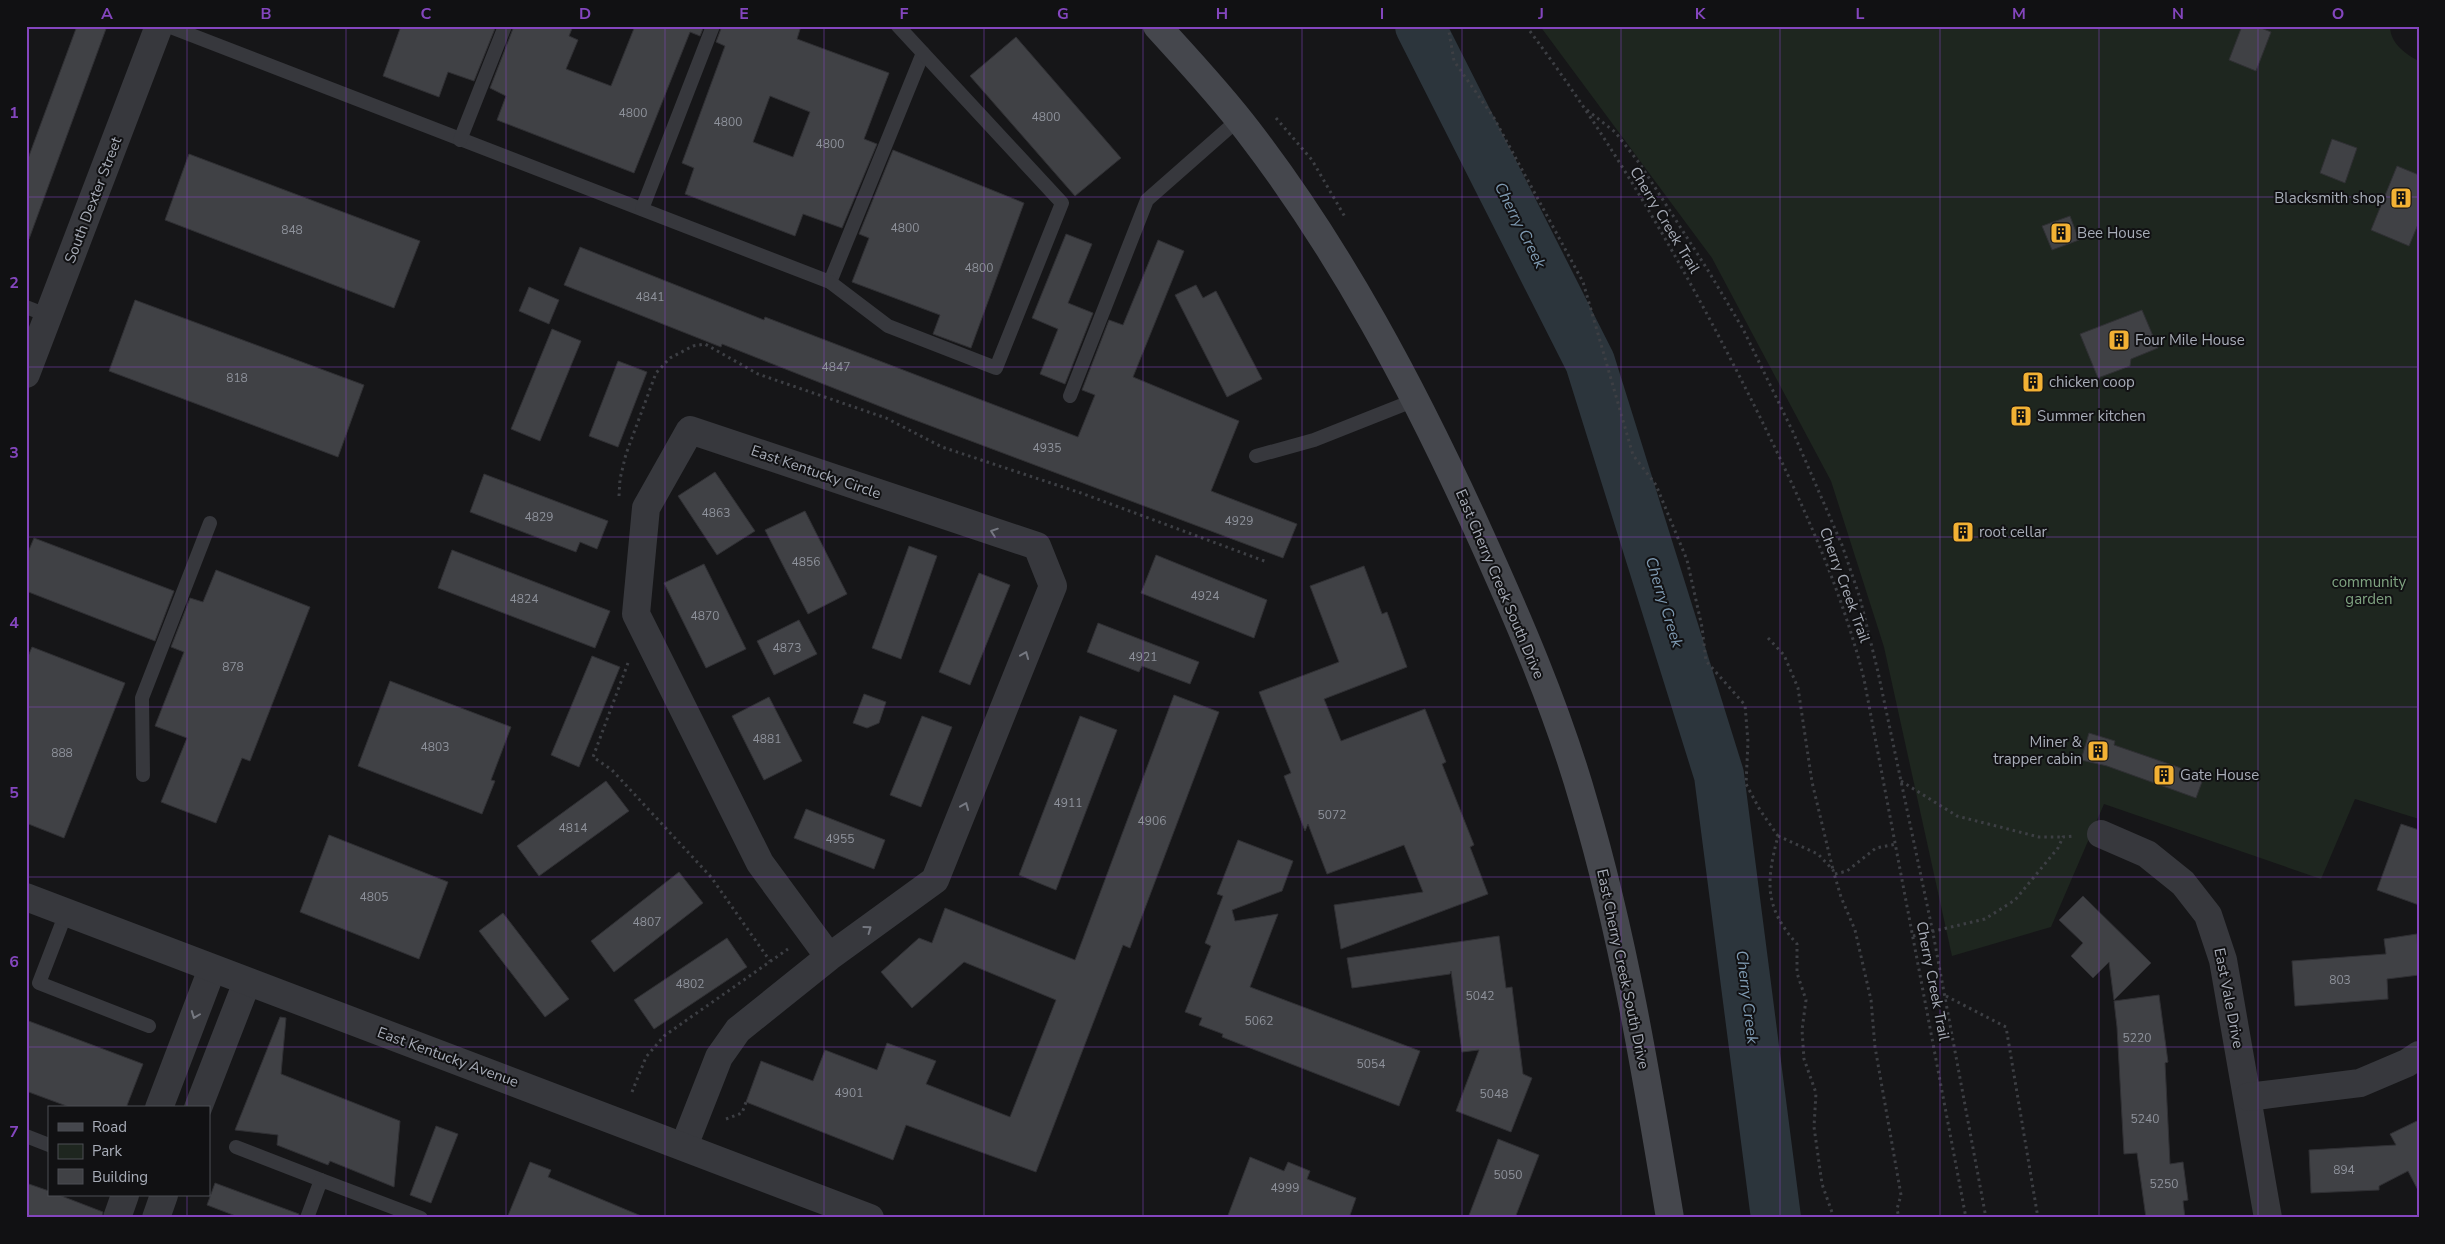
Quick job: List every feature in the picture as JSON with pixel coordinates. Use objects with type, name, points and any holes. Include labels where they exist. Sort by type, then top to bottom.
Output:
[{"type":"main road","name":"East Cherry Creek South Drive","points":[[1157,26],[1239,119],[1291,191],[1334,257],[1415,400],[1491,558],[1532,656],[1573,767],[1613,916],[1655,1126],[1670,1218]]},
{"type":"street","name":"South Dexter Street","points":[[26,374],[37,312],[159,26]]},
{"type":"street","name":"East Kentucky Circle","points":[[684,1146],[711,1075],[727,1042],[738,1030],[829,958],[935,880],[1052,586],[1037,546],[690,430],[646,508],[636,614],[760,863],[829,958]]},
{"type":"street","name":"East Vale Drive","points":[[2101,834],[2147,854],[2182,883],[2208,915],[2224,960],[2268,1218]]},
{"type":"street","name":"East Kentucky Avenue","points":[[26,898],[870,1218]]},
{"type":"street","points":[[160,1106],[212,969]]},
{"type":"street","points":[[199,1106],[247,982]]},
{"type":"street","points":[[2248,1097],[2360,1082],[2407,1063],[2419,1055]]},
{"type":"street","points":[[117,1218],[125,1196]]},
{"type":"street","points":[[156,1218],[164,1196]]},
{"type":"lane","points":[[168,26],[830,282],[888,326],[996,368],[1062,203],[898,26]]},
{"type":"lane","points":[[460,140],[505,26]]},
{"type":"lane","points":[[642,209],[713,26]]},
{"type":"lane","points":[[830,282],[923,54]]},
{"type":"lane","points":[[1070,396],[1147,200],[1239,119]]},
{"type":"lane","points":[[1256,456],[1314,440],[1415,400]]},
{"type":"lane","points":[[143,775],[142,698],[210,523]]},
{"type":"lane","points":[[66,913],[39,983],[150,1026]]},
{"type":"lane","points":[[26,1136],[48,1145]]},
{"type":"lane","points":[[236,1147],[421,1218]]},
{"type":"lane","points":[[307,1218],[320,1180]]},
{"type":"path","points":[[1448,26],[1454,61],[1494,118],[1583,282],[1633,454],[1656,485],[1687,560],[1702,627],[1706,661],[1745,705],[1748,742],[1746,784],[1760,810],[1778,836],[1818,854],[1834,872]]},
{"type":"path","name":"Cherry Creek Trail","points":[[1526,26],[1573,89],[1671,250],[1724,344],[1797,492],[1821,547],[1852,630],[1862,671],[1896,844],[1966,1218]]},
{"type":"path","points":[[1584,108],[1614,132],[1640,164],[1743,329],[1793,432],[1842,544],[1860,598],[1934,933],[1986,1218]]},
{"type":"path","points":[[619,499],[620,479],[626,454],[656,373],[670,358],[693,346],[705,344],[758,374],[886,418],[942,447],[1081,493],[1267,562]]},
{"type":"path","points":[[1768,638],[1784,655],[1798,688],[1812,782],[1841,897],[1855,930],[1870,1000],[1875,1047],[1900,1195],[1897,1209],[1898,1218]]},
{"type":"path","points":[[629,662],[593,757],[612,770],[710,877],[770,961]]},
{"type":"path","points":[[1901,781],[1957,816],[2039,838],[2101,834]]},
{"type":"path","points":[[1778,836],[1772,860],[1771,902],[1782,927],[1797,944],[1797,973],[1806,1000],[1802,1030],[1804,1059],[1816,1092],[1814,1126],[1822,1184],[1834,1218]]},
{"type":"path","points":[[1913,936],[1934,933],[1985,919],[2015,900],[2058,848],[2063,837]]},
{"type":"path","points":[[1834,872],[1846,871],[1876,848],[1896,844]]},
{"type":"path","points":[[632,1092],[646,1057],[664,1036],[790,947]]},
{"type":"path","points":[[1945,996],[2006,1027],[2038,1218]]},
{"type":"path","points":[[723,1120],[742,1113],[746,1102]]},
{"type":"green space","name":"community garden","points":[[1540,26],[2390,26],[2395,43],[2419,61],[2419,819],[2355,799],[2321,879],[2104,804],[2051,927],[1952,956],[1884,647],[1831,481],[1712,258]]},
{"type":"building","points":[[77,26],[107,26],[29,239],[26,239],[26,164]]},
{"type":"building","points":[[401,26],[496,26],[474,81],[448,72],[439,97],[383,76]]},
{"type":"building","points":[[514,26],[573,26],[569,36],[578,40],[566,69],[611,86],[635,26],[704,26],[700,36],[690,32],[634,173],[497,120],[506,96],[490,88]]},
{"type":"building","points":[[722,26],[801,26],[797,39],[889,73],[864,139],[877,144],[842,228],[803,214],[795,236],[685,194],[694,168],[682,163],[725,46],[716,42]],"holes":[[[770,96],[810,112],[793,157],[753,142]]]},
{"type":"building","points":[[2242,26],[2256,26],[2271,32],[2256,71],[2229,60]]},
{"type":"building","points":[[1016,37],[1121,158],[1075,196],[970,76]]},
{"type":"building","points":[[2332,139],[2357,148],[2345,183],[2320,173]]},
{"type":"building","points":[[893,150],[1024,203],[971,348],[933,334],[940,315],[852,282],[869,238],[859,234]]},
{"type":"building","points":[[189,154],[420,241],[394,308],[165,220]]},
{"type":"building","name":"Blacksmith shop","points":[[2397,166],[2419,175],[2419,222],[2409,246],[2371,230]]},
{"type":"building","name":"Bee House","points":[[2070,216],[2079,240],[2052,250],[2042,226]]},
{"type":"building","points":[[1066,234],[1092,244],[1068,303],[1093,313],[1065,384],[1040,374],[1058,329],[1032,318]]},
{"type":"building","points":[[1158,240],[1184,251],[1133,377],[1239,421],[1211,491],[1297,524],[1283,558],[907,417],[722,344],[721,347],[564,285],[580,247],[764,320],[765,317],[1078,437],[1095,395],[1082,390],[1109,320],[1123,325]]},
{"type":"building","points":[[1196,285],[1203,298],[1216,291],[1262,379],[1227,397],[1175,295]]},
{"type":"building","points":[[529,287],[559,300],[549,324],[519,311]]},
{"type":"building","points":[[135,300],[364,385],[338,457],[109,371]]},
{"type":"building","name":"Four Mile House","points":[[2142,310],[2158,348],[2131,359],[2130,366],[2098,378],[2080,334]]},
{"type":"building","points":[[552,329],[581,341],[540,441],[511,429]]},
{"type":"building","points":[[618,361],[647,372],[618,447],[589,436]]},
{"type":"building","points":[[715,472],[755,531],[717,555],[678,496]]},
{"type":"building","points":[[484,474],[608,521],[597,549],[580,542],[576,552],[470,512]]},
{"type":"building","points":[[805,511],[847,594],[808,614],[765,530]]},
{"type":"building","points":[[34,538],[174,591],[155,641],[26,591],[26,557]]},
{"type":"building","points":[[909,546],[937,556],[901,659],[872,648]]},
{"type":"building","points":[[452,550],[610,611],[595,648],[438,588]]},
{"type":"building","points":[[1156,555],[1267,600],[1254,638],[1141,593]]},
{"type":"building","points":[[704,564],[746,649],[706,668],[664,583]]},
{"type":"building","points":[[1364,566],[1382,614],[1387,612],[1407,667],[1324,699],[1341,741],[1425,709],[1446,762],[1442,764],[1474,845],[1470,847],[1488,894],[1341,949],[1334,905],[1423,892],[1404,845],[1327,874],[1308,824],[1305,831],[1284,776],[1291,773],[1259,692],[1339,662],[1310,586]]},
{"type":"building","points":[[216,570],[310,607],[250,761],[242,758],[216,823],[161,802],[187,738],[155,726],[184,652],[171,647],[190,598],[203,602]]},
{"type":"building","points":[[979,573],[1010,585],[970,685],[939,672]]},
{"type":"building","points":[[799,620],[817,654],[774,675],[757,641]]},
{"type":"building","points":[[1098,623],[1199,662],[1190,684],[1142,666],[1139,672],[1087,652]]},
{"type":"building","points":[[32,647],[125,683],[64,838],[26,823],[26,661]]},
{"type":"building","points":[[592,656],[620,667],[579,767],[551,755]]},
{"type":"building","points":[[390,681],[511,727],[491,780],[495,781],[482,814],[358,766]]},
{"type":"building","points":[[864,694],[886,702],[879,723],[867,728],[853,723]]},
{"type":"building","points":[[1174,695],[1219,712],[1130,948],[1123,945],[1036,1172],[906,1125],[893,1160],[746,1102],[761,1061],[813,1081],[825,1050],[877,1070],[887,1043],[936,1061],[926,1084],[1010,1117],[1056,1000],[964,962],[912,1008],[881,972],[919,938],[932,943],[945,908],[1075,960]]},
{"type":"building","points":[[769,697],[802,761],[764,780],[732,716]]},
{"type":"building","points":[[922,716],[952,727],[921,807],[890,795]]},
{"type":"building","points":[[1080,716],[1117,730],[1056,890],[1019,875]]},
{"type":"building","points":[[2089,733],[2115,741],[2114,745],[2178,767],[2203,779],[2196,798],[2107,766],[2081,760]]},
{"type":"building","points":[[606,781],[629,811],[539,876],[517,846]]},
{"type":"building","points":[[806,809],[885,840],[874,869],[794,838]]},
{"type":"building","points":[[2401,824],[2419,830],[2419,905],[2377,890]]},
{"type":"building","points":[[329,835],[448,882],[419,959],[300,912]]},
{"type":"building","points":[[1238,840],[1293,861],[1282,891],[1232,910],[1235,921],[1278,914],[1250,987],[1420,1051],[1399,1106],[1222,1037],[1223,1034],[1199,1025],[1202,1018],[1185,1012],[1211,946],[1205,943],[1223,896],[1217,894]]},
{"type":"building","points":[[679,872],[703,903],[614,972],[591,941]]},
{"type":"building","points":[[2083,896],[2151,963],[2114,1000],[2109,962],[2093,978],[2071,956],[2083,943],[2059,920]]},
{"type":"building","points":[[503,913],[569,999],[545,1017],[479,931]]},
{"type":"building","points":[[2417,934],[2419,975],[2387,979],[2388,999],[2295,1006],[2292,961],[2386,954],[2384,939]]},
{"type":"building","points":[[1499,936],[1506,988],[1512,987],[1523,1074],[1532,1078],[1511,1132],[1456,1111],[1479,1050],[1462,1052],[1451,971],[1450,974],[1352,988],[1347,958]]},
{"type":"building","points":[[727,938],[747,967],[654,1029],[634,1000]]},
{"type":"building","points":[[2159,995],[2168,1062],[2165,1063],[2170,1164],[2183,1162],[2188,1200],[2183,1201],[2185,1218],[2146,1218],[2137,1153],[2124,1154],[2114,1001]]},
{"type":"building","points":[[280,1017],[286,1018],[281,1074],[400,1121],[394,1187],[330,1161],[328,1165],[277,1145],[278,1135],[235,1130]]},
{"type":"building","points":[[26,1020],[143,1064],[127,1106],[67,1106],[26,1091]]},
{"type":"building","points":[[2419,1120],[2419,1192],[2408,1171],[2379,1186],[2379,1190],[2311,1193],[2309,1150],[2396,1145],[2390,1134]]},
{"type":"building","points":[[436,1126],[458,1134],[431,1203],[410,1195]]},
{"type":"building","points":[[1498,1139],[1539,1155],[1515,1218],[1468,1218]]},
{"type":"building","points":[[1250,1157],[1284,1171],[1288,1162],[1310,1171],[1307,1179],[1356,1198],[1349,1218],[1227,1218]]},
{"type":"building","points":[[530,1162],[551,1170],[548,1177],[646,1218],[507,1218]]},
{"type":"building","points":[[26,1183],[48,1191],[48,1196],[62,1196],[103,1212],[102,1218],[26,1218]]},
{"type":"building","points":[[215,1183],[299,1214],[298,1218],[241,1218],[207,1205]]},
{"type":"waterway","name":"Cherry Creek","points":[[1420,26],[1590,362],[1719,775],[1776,1218]]},
{"type":"place","name":"Blacksmith shop","points":[[2401,198]]},
{"type":"place","name":"Bee House","points":[[2061,233]]},
{"type":"place","name":"Four Mile House","points":[[2119,340]]},
{"type":"place","name":"chicken coop","points":[[2033,382]]},
{"type":"place","name":"Summer kitchen","points":[[2021,416]]},
{"type":"place","name":"root cellar","points":[[1963,532]]},
{"type":"place","name":"Miner & trapper cabin","points":[[2098,751]]},
{"type":"place","name":"Gate House","points":[[2164,775]]}]
